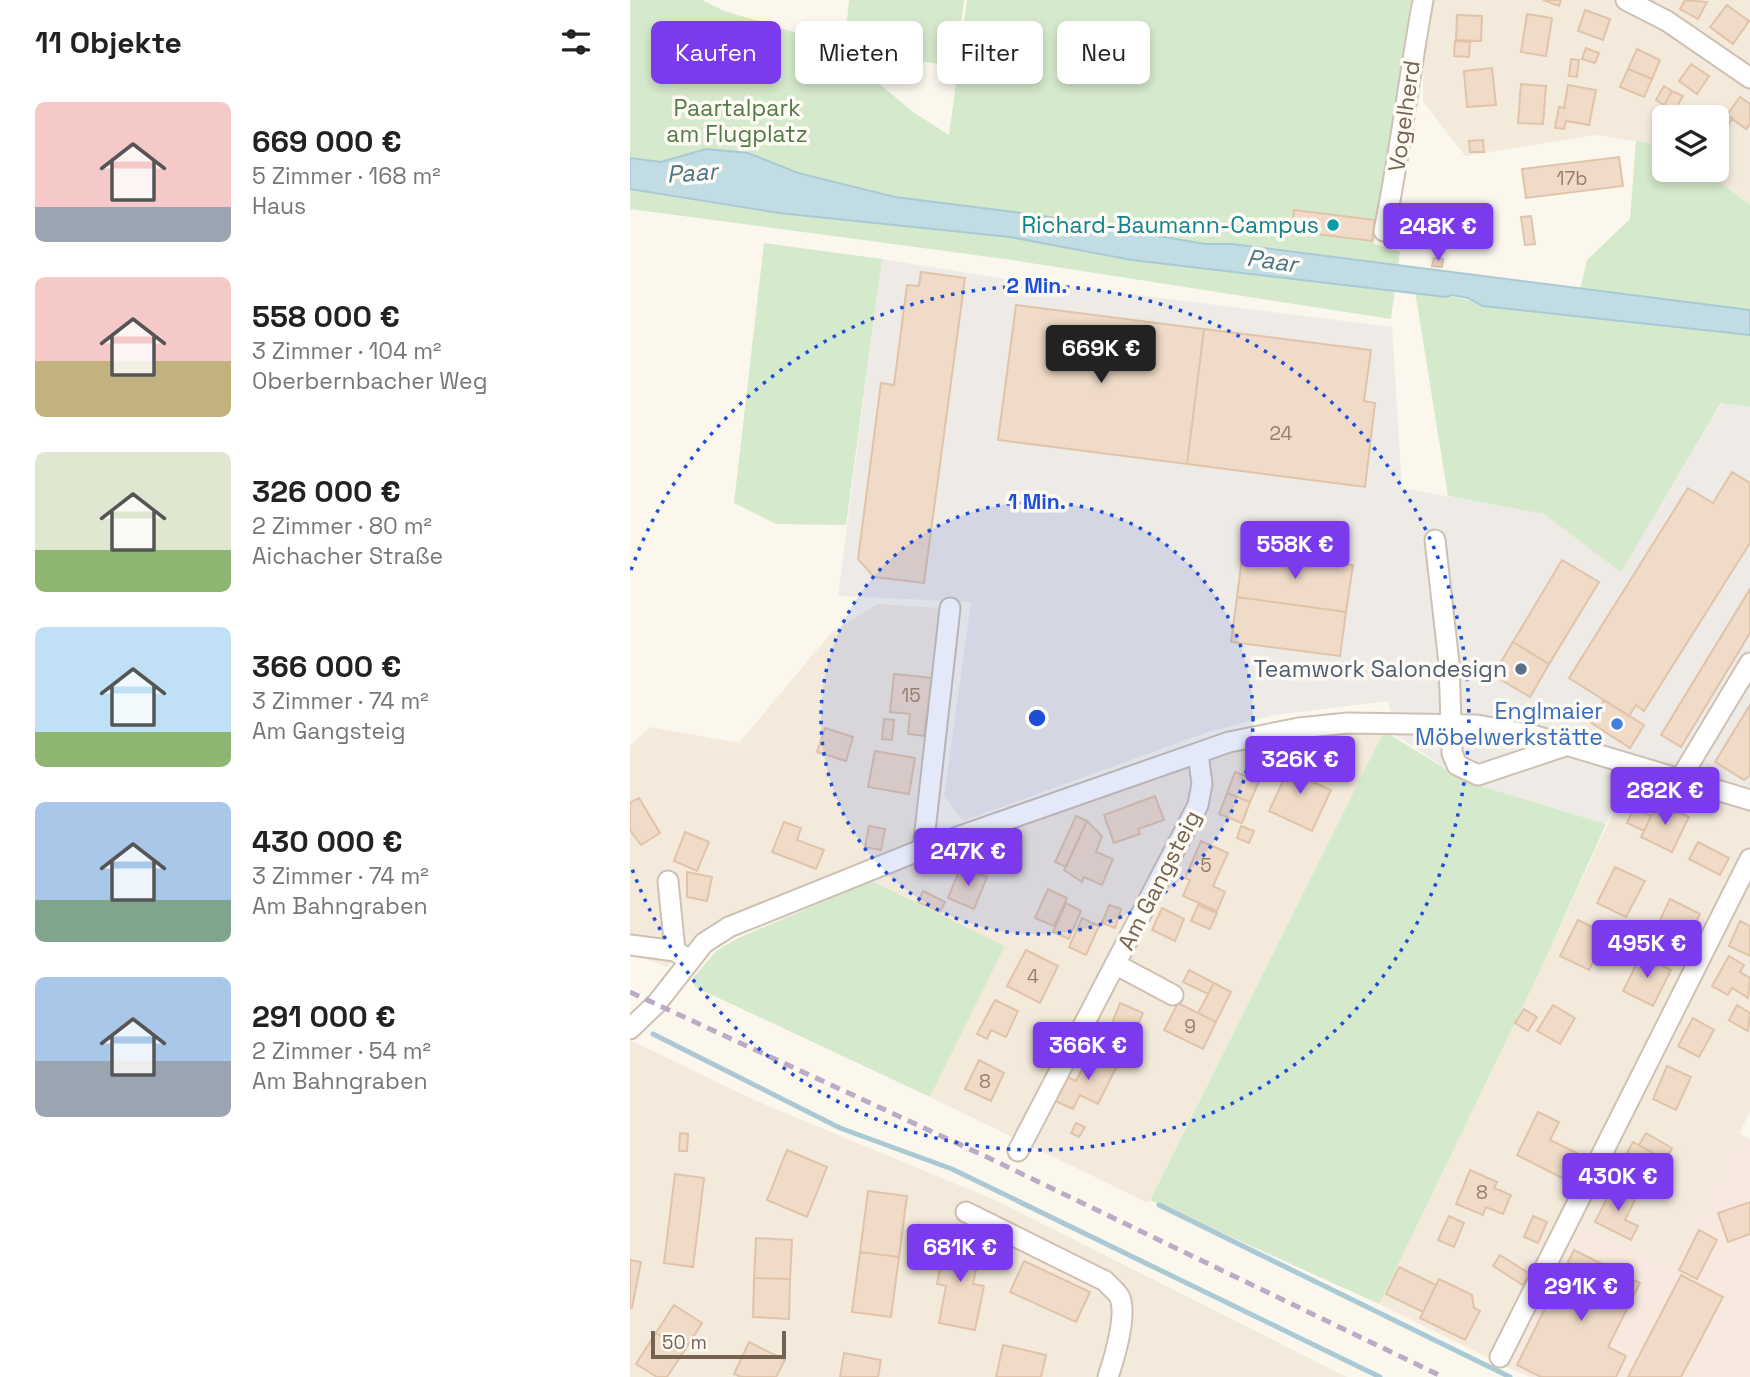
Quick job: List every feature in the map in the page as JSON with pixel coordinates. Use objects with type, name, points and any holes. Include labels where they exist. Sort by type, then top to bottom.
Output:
[{"type":"street","name":"Vogelherd","points":[[1384,231],[1400,151],[1406,91],[1423,0]]},
{"type":"street","points":[[1626,0],[1667,21],[1750,78]]},
{"type":"street","points":[[1435,540],[1449,663],[1452,753],[1457,765],[1478,775],[1565,746]]},
{"type":"street","points":[[923,849],[950,608]]},
{"type":"street","points":[[1679,781],[1750,663]]},
{"type":"street","points":[[630,1029],[657,1003],[682,955],[729,927],[923,849],[1228,742],[1299,728],[1348,723],[1451,724],[1506,729],[1750,800]]},
{"type":"street","name":"Am Gangsteig","points":[[1018,1151],[1198,805],[1202,784],[1198,753]]},
{"type":"street","points":[[1500,1357],[1750,859]]},
{"type":"street","points":[[668,881],[682,955]]},
{"type":"street","points":[[630,945],[682,955]]},
{"type":"street","name":"Am Gangsteig","points":[[1115,964],[1173,995]]},
{"type":"street","points":[[966,1212],[1105,1280],[1120,1298],[1121,1312],[1116,1355],[1108,1377]]},
{"type":"shaded area","points":[[1434,0],[1750,0],[1750,205],[1720,182],[1729,182],[1729,105],[1652,105],[1652,144],[1596,135],[1465,156],[1423,101],[1423,56]]},
{"type":"shaded area","points":[[882,259],[992,277],[1392,327],[1402,488],[1544,514],[1621,571],[1722,403],[1750,407],[1750,811],[1627,782],[1606,824],[1467,782],[1397,736],[1388,701],[1275,715],[1208,732],[963,821],[944,796],[971,602],[838,596]]},
{"type":"shaded area","points":[[877,604],[941,608],[918,845],[848,868],[702,932],[667,967],[630,953],[630,746],[650,727],[739,743],[830,634]]},
{"type":"shaded area","points":[[1384,731],[1148,1203],[930,1097],[1005,946],[872,881],[1085,801],[1263,740],[1298,733]]},
{"type":"shaded area","points":[[1627,782],[1750,811],[1750,1111],[1675,1269],[1580,1225],[1509,1368],[1379,1304],[1539,973]]},
{"type":"shaded area","points":[[630,1040],[752,1099],[997,1201],[1347,1377],[630,1377]]},
{"type":"shaded area","points":[[1739,1134],[1750,1139],[1750,1377],[1530,1377],[1509,1368],[1580,1225],[1675,1269]]},
{"type":"green space","name":"Paartalpark am Flugplatz","points":[[630,0],[702,0],[722,10],[758,21],[651,21],[651,84],[781,84],[781,28],[795,33],[795,84],[880,84],[913,112],[949,135],[956,84],[1043,84],[1043,21],[964,21],[967,0],[1411,0],[1374,244],[1400,252],[1391,319],[1005,259],[630,209]]},
{"type":"green space","points":[[849,0],[964,0],[961,21],[937,21],[937,64],[923,62],[923,21],[847,21]]},
{"type":"green space","points":[[1636,141],[1652,144],[1652,182],[1720,182],[1750,205],[1750,310],[1580,289],[1587,260],[1630,219]]},
{"type":"green space","points":[[764,243],[882,259],[846,525],[776,524],[734,503]]},
{"type":"green space","points":[[1415,291],[1458,298],[1484,306],[1750,335],[1750,407],[1721,403],[1621,572],[1544,514],[1448,496]]},
{"type":"green space","points":[[1384,731],[1467,782],[1606,824],[1539,973],[1379,1304],[1150,1200]]},
{"type":"green space","points":[[872,881],[1005,946],[930,1097],[695,987],[692,979],[716,951],[736,939]]},
{"type":"water","name":"Paar","points":[[706,149],[748,153],[798,173],[895,197],[1038,215],[1205,244],[1232,244],[1750,310],[1750,335],[1483,306],[1468,298],[1452,295],[1446,297],[1132,260],[1010,237],[779,213],[630,189],[630,158],[661,162]]},
{"type":"building","points":[[1543,0],[1561,0],[1559,6]]},
{"type":"building","points":[[1685,0],[1707,2],[1698,19],[1680,9]]},
{"type":"building","points":[[1727,5],[1749,21],[1733,44],[1710,27]]},
{"type":"building","points":[[1585,10],[1610,19],[1603,40],[1578,31]]},
{"type":"building","points":[[1527,14],[1552,18],[1546,56],[1521,52]]},
{"type":"building","points":[[1457,15],[1482,16],[1481,41],[1456,40]]},
{"type":"building","points":[[1455,41],[1470,42],[1469,57],[1454,56]]},
{"type":"building","points":[[1586,48],[1599,53],[1595,63],[1582,59]]},
{"type":"building","points":[[1637,49],[1660,60],[1652,79],[1628,69]]},
{"type":"building","points":[[1571,59],[1579,60],[1577,77],[1569,76]]},
{"type":"building","points":[[1691,64],[1709,76],[1697,94],[1679,81]]},
{"type":"building","points":[[1492,68],[1496,105],[1467,107],[1464,71]]},
{"type":"building","points":[[1628,69],[1652,79],[1644,97],[1620,87]]},
{"type":"building","points":[[1521,84],[1546,86],[1543,124],[1518,123]]},
{"type":"building","points":[[1568,85],[1596,90],[1589,125],[1566,121],[1564,129],[1555,128],[1559,107],[1564,108]]},
{"type":"building","points":[[1664,86],[1672,91],[1664,105],[1656,100]]},
{"type":"building","points":[[1672,91],[1683,96],[1678,105],[1664,105]]},
{"type":"building","points":[[1740,97],[1750,104],[1750,124],[1746,129],[1729,116]]},
{"type":"building","points":[[1483,140],[1484,152],[1470,152],[1469,141]]},
{"type":"building","points":[[1619,157],[1623,186],[1526,198],[1522,169]]},
{"type":"building","name":"Richard-Baumann-Campus","points":[[1294,210],[1375,220],[1372,241],[1292,231]]},
{"type":"building","points":[[1531,216],[1535,244],[1525,245],[1521,217]]},
{"type":"building","points":[[1434,258],[1443,259],[1442,267],[1432,266]]},
{"type":"building","points":[[921,272],[965,278],[924,583],[874,577],[858,559],[881,383],[894,385],[907,285],[919,286]]},
{"type":"building","points":[[1016,305],[1204,329],[1187,464],[998,440]]},
{"type":"building","points":[[1204,329],[1371,350],[1364,401],[1375,403],[1365,487],[1187,464]]},
{"type":"building","points":[[1732,472],[1750,483],[1750,543],[1644,711],[1636,705],[1629,716],[1569,678],[1688,488],[1713,503]]},
{"type":"building","points":[[1243,550],[1353,565],[1346,612],[1237,597]]},
{"type":"building","points":[[1562,560],[1599,582],[1549,664],[1513,642]]},
{"type":"building","points":[[1750,589],[1750,633],[1681,747],[1661,735]]},
{"type":"building","points":[[1237,597],[1346,612],[1340,656],[1231,642]]},
{"type":"building","name":"Teamwork Salondesign","points":[[1513,642],[1549,664],[1530,697],[1493,675]]},
{"type":"building","points":[[894,674],[932,678],[924,736],[908,734],[910,714],[890,712]]},
{"type":"building","name":"Englmaier Möbelwerkstätte","points":[[1604,700],[1644,725],[1630,748],[1590,722]]},
{"type":"building","points":[[1750,705],[1750,775],[1744,780],[1715,762]]},
{"type":"building","points":[[884,719],[894,720],[892,740],[882,739]]},
{"type":"building","points":[[825,728],[853,737],[846,761],[817,752]]},
{"type":"building","points":[[875,751],[915,758],[909,794],[868,787]]},
{"type":"building","points":[[1294,758],[1318,770],[1313,782],[1331,790],[1312,831],[1269,811]]},
{"type":"building","points":[[1235,772],[1259,781],[1250,802],[1227,793]]},
{"type":"building","points":[[1227,793],[1250,802],[1242,823],[1219,814]]},
{"type":"building","points":[[1155,796],[1164,820],[1138,829],[1140,834],[1114,843],[1104,815]]},
{"type":"building","points":[[639,798],[660,833],[641,845],[630,830],[630,803]]},
{"type":"building","points":[[1658,802],[1689,817],[1672,852],[1641,837]]},
{"type":"building","points":[[1634,807],[1651,816],[1644,831],[1627,823]]},
{"type":"building","points":[[1076,816],[1087,821],[1066,867],[1055,862]]},
{"type":"building","points":[[1087,821],[1102,836],[1096,852],[1113,859],[1102,885],[1084,877],[1082,882],[1064,870]]},
{"type":"building","points":[[784,822],[801,828],[797,840],[824,850],[816,869],[772,852]]},
{"type":"building","points":[[869,826],[885,829],[881,850],[865,847]]},
{"type":"building","points":[[1241,826],[1254,831],[1249,843],[1237,838]]},
{"type":"building","points":[[685,832],[709,842],[697,871],[674,861]]},
{"type":"building","points":[[1201,841],[1228,853],[1213,886],[1225,892],[1217,911],[1183,896],[1190,880],[1185,878]]},
{"type":"building","points":[[1698,842],[1729,858],[1720,875],[1689,859]]},
{"type":"building","points":[[961,866],[987,877],[974,909],[948,898]]},
{"type":"building","points":[[1615,867],[1645,881],[1626,917],[1597,903]]},
{"type":"building","points":[[687,872],[712,877],[707,901],[687,897]]},
{"type":"building","points":[[1048,889],[1067,898],[1054,926],[1035,918]]},
{"type":"building","points":[[923,891],[945,902],[940,912],[918,902]]},
{"type":"building","points":[[1670,899],[1700,914],[1682,950],[1653,935]]},
{"type":"building","points":[[1066,903],[1081,911],[1069,939],[1053,932]]},
{"type":"building","points":[[1109,905],[1121,909],[1115,928],[1102,923]]},
{"type":"building","points":[[1198,905],[1217,913],[1210,929],[1191,921]]},
{"type":"building","points":[[1162,908],[1184,919],[1175,941],[1152,930]]},
{"type":"building","points":[[1082,918],[1099,926],[1086,955],[1069,947]]},
{"type":"building","points":[[1578,920],[1607,934],[1589,970],[1560,956]]},
{"type":"building","points":[[1740,921],[1750,926],[1750,956],[1729,946]]},
{"type":"building","points":[[1026,950],[1058,966],[1040,1003],[1007,986]]},
{"type":"building","points":[[1641,955],[1671,970],[1653,1006],[1623,991]]},
{"type":"building","points":[[1729,956],[1744,965],[1740,972],[1750,978],[1748,998],[1732,988],[1728,995],[1712,986]]},
{"type":"building","points":[[1189,970],[1214,983],[1208,994],[1183,982]]},
{"type":"building","points":[[1214,983],[1231,992],[1216,1022],[1198,1013]]},
{"type":"building","points":[[995,1000],[1018,1011],[1006,1037],[991,1030],[987,1039],[977,1034]]},
{"type":"building","points":[[1120,1003],[1143,1013],[1131,1040],[1109,1031]]},
{"type":"building","points":[[1178,1003],[1216,1022],[1203,1049],[1164,1030]]},
{"type":"building","points":[[1553,1005],[1575,1018],[1560,1044],[1537,1031]]},
{"type":"building","points":[[1737,1005],[1750,1013],[1748,1031],[1729,1020]]},
{"type":"building","points":[[1524,1009],[1537,1017],[1528,1031],[1515,1023]]},
{"type":"building","points":[[1693,1018],[1714,1030],[1699,1057],[1678,1046]]},
{"type":"building","points":[[1090,1053],[1117,1066],[1098,1104],[1080,1095],[1073,1109],[1055,1101],[1067,1077],[1076,1081]]},
{"type":"building","points":[[979,1060],[1004,1073],[991,1101],[965,1089]]},
{"type":"building","points":[[1667,1066],[1691,1077],[1676,1110],[1653,1099]]},
{"type":"building","points":[[1538,1112],[1559,1122],[1550,1140],[1577,1153],[1564,1179],[1517,1155]]},
{"type":"building","points":[[1076,1123],[1085,1127],[1079,1137],[1071,1133]]},
{"type":"building","points":[[680,1133],[688,1134],[687,1151],[679,1151]]},
{"type":"building","points":[[1646,1133],[1672,1148],[1665,1160],[1639,1145]]},
{"type":"building","points":[[1633,1142],[1660,1157],[1645,1182],[1619,1167]]},
{"type":"building","points":[[787,1150],[827,1167],[807,1217],[767,1200]]},
{"type":"building","points":[[1470,1170],[1497,1182],[1494,1188],[1511,1195],[1503,1214],[1486,1207],[1483,1215],[1456,1204]]},
{"type":"building","points":[[675,1174],[704,1178],[693,1267],[664,1263]]},
{"type":"building","points":[[1613,1186],[1636,1198],[1625,1220],[1638,1226],[1631,1240],[1595,1222]]},
{"type":"building","points":[[868,1191],[907,1196],[899,1257],[860,1252]]},
{"type":"building","points":[[1750,1202],[1750,1234],[1728,1242],[1718,1213]]},
{"type":"building","points":[[1449,1216],[1464,1223],[1454,1247],[1438,1240]]},
{"type":"building","points":[[1533,1216],[1547,1222],[1538,1243],[1524,1237]]},
{"type":"building","points":[[1699,1230],[1717,1240],[1697,1279],[1679,1270]]},
{"type":"building","points":[[756,1238],[792,1240],[790,1279],[754,1278]]},
{"type":"building","points":[[946,1238],[981,1245],[973,1284],[984,1286],[975,1330],[939,1323],[946,1286],[937,1284]]},
{"type":"building","points":[[1574,1250],[1640,1283],[1608,1347],[1626,1356],[1616,1377],[1541,1377],[1517,1365]]},
{"type":"building","points":[[860,1252],[899,1257],[891,1317],[852,1312]]},
{"type":"building","points":[[1500,1255],[1530,1274],[1523,1285],[1493,1266]]},
{"type":"building","points":[[630,1260],[641,1262],[632,1308],[630,1308]]},
{"type":"building","points":[[1024,1261],[1090,1292],[1076,1322],[1010,1292]]},
{"type":"building","points":[[1399,1267],[1436,1285],[1423,1312],[1386,1294]]},
{"type":"building","points":[[1681,1275],[1723,1297],[1681,1377],[1628,1377]]},
{"type":"building","points":[[754,1278],[790,1279],[789,1319],[753,1317]]},
{"type":"building","points":[[1439,1279],[1472,1295],[1474,1308],[1480,1311],[1465,1340],[1420,1318]]},
{"type":"building","points":[[674,1305],[702,1323],[684,1351],[656,1333]]},
{"type":"building","points":[[656,1333],[684,1351],[667,1377],[657,1377],[636,1364]]},
{"type":"building","points":[[749,1342],[785,1360],[776,1377],[741,1377],[734,1374]]},
{"type":"building","points":[[1003,1345],[1046,1355],[1041,1377],[996,1377]]},
{"type":"building","points":[[844,1353],[881,1360],[878,1377],[840,1377]]},
{"type":"waterway","points":[[653,1034],[840,1128],[952,1169],[1380,1377]]},
{"type":"waterway","points":[[1159,1205],[1510,1377]]},
{"type":"railway","points":[[630,992],[989,1158],[1443,1377]]},
{"type":"place","name":"Richard-Baumann-Campus","points":[[1333,225]]},
{"type":"place","name":"Teamwork Salondesign","points":[[1521,669]]},
{"type":"place","name":"Englmaier Möbelwerkstätte","points":[[1617,724]]}]
